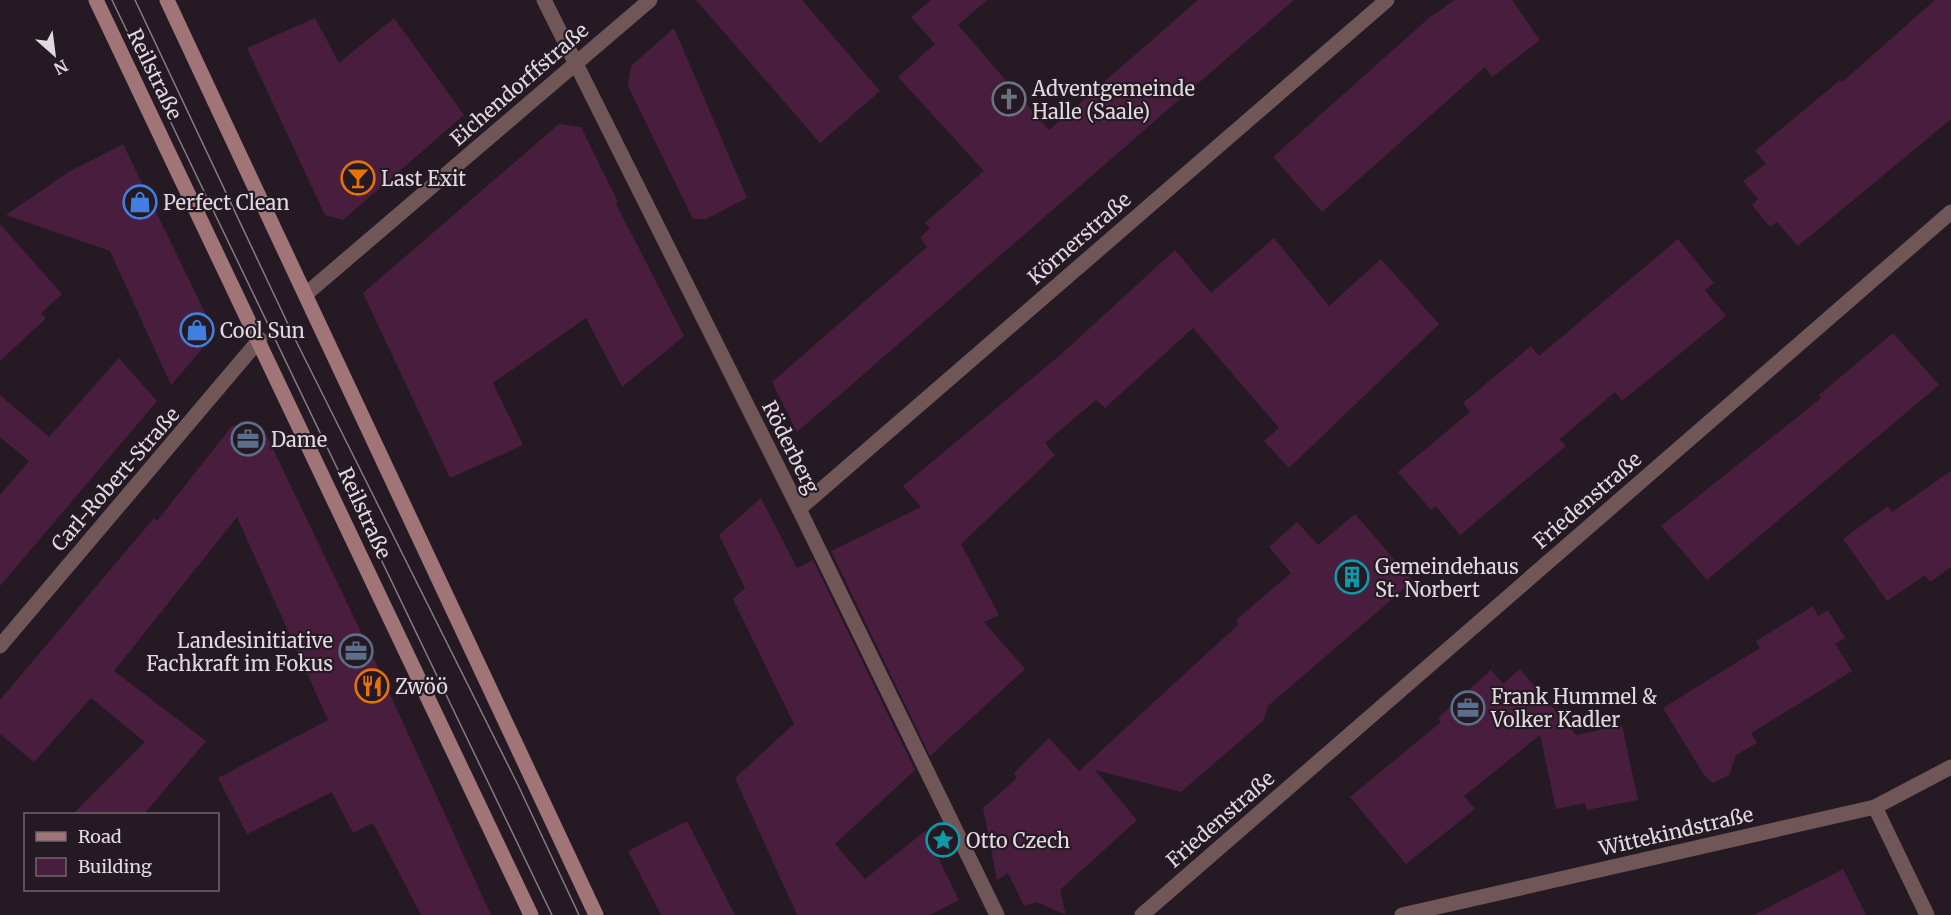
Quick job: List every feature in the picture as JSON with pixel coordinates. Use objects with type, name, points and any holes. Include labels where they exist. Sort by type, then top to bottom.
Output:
[{"type":"street","name":"Reilstraße","points":[[96,0],[260,339],[531,915]]},
{"type":"street","name":"Reilstraße","points":[[167,0],[596,915]]},
{"type":"street","name":"Röderberg","points":[[544,0],[799,509],[997,915]]},
{"type":"street","name":"Eichendorffstraße","points":[[306,294],[650,0]]},
{"type":"street","name":"Körnerstraße","points":[[799,509],[1388,0]]},
{"type":"street","name":"Friedenstraße","points":[[1142,915],[1951,212]]},
{"type":"street","name":"Carl-Robert-Straße","points":[[0,646],[260,339]]},
{"type":"street","name":"Wittekindstraße","points":[[1402,915],[1875,807],[1951,766]]},
{"type":"street","points":[[1875,807],[1927,915]]},
{"type":"building","points":[[696,0],[802,0],[880,91],[820,143]]},
{"type":"building","points":[[931,0],[987,0],[958,25],[1049,130],[1198,0],[1294,0],[797,432],[772,382],[927,247],[920,238],[930,228],[925,223],[984,171],[898,77],[935,44],[911,17]]},
{"type":"building","points":[[1455,0],[1512,0],[1540,40],[1492,77],[1485,67],[1322,212],[1273,157],[1430,17]]},
{"type":"building","points":[[1935,0],[1951,0],[1951,119],[1798,246],[1777,222],[1770,227],[1752,205],[1758,199],[1743,181],[1766,164],[1755,151],[1840,80],[1842,82]]},
{"type":"building","points":[[315,18],[339,63],[394,18],[464,115],[343,220],[325,215],[247,48]]},
{"type":"building","points":[[674,28],[747,198],[706,219],[693,219],[628,86],[631,66]]},
{"type":"building","points":[[559,124],[581,127],[618,202],[616,204],[684,336],[622,387],[586,318],[493,383],[523,445],[450,478],[363,293]]},
{"type":"building","points":[[123,144],[210,323],[208,342],[171,385],[110,251],[6,215],[67,173]]},
{"type":"building","points":[[0,224],[62,294],[41,313],[46,318],[0,361]]},
{"type":"building","points":[[1274,238],[1329,306],[1381,259],[1439,324],[1289,468],[1264,441],[1279,428],[1193,328],[1105,408],[1096,400],[1045,443],[1055,455],[961,544],[999,615],[984,622],[1025,669],[930,756],[831,551],[921,507],[903,486],[1059,356],[1175,250],[1211,293]]},
{"type":"building","points":[[1678,239],[1714,283],[1705,290],[1726,316],[1622,401],[1615,392],[1560,439],[1566,446],[1460,535],[1436,506],[1431,510],[1398,472],[1470,412],[1463,403],[1531,346],[1539,356]]},
{"type":"building","points":[[1893,333],[1939,385],[1707,580],[1661,526],[1821,398],[1819,395]]},
{"type":"building","points":[[119,358],[157,401],[0,586],[0,495],[29,461],[0,437],[0,395],[49,437]]},
{"type":"building","points":[[232,426],[262,426],[373,657],[491,915],[421,915],[373,823],[353,833],[332,792],[247,834],[218,778],[328,720],[237,517],[114,671],[206,741],[145,813],[74,813],[145,742],[91,698],[34,762],[0,734],[0,700],[154,518],[157,521]]},
{"type":"building","points":[[1951,471],[1951,567],[1930,582],[1925,575],[1887,601],[1843,539],[1888,506],[1892,512]]},
{"type":"building","points":[[761,498],[797,568],[813,560],[915,770],[835,844],[865,879],[925,831],[959,900],[930,915],[797,915],[735,778],[794,724],[733,599],[745,588],[719,535]]},
{"type":"building","points":[[1355,514],[1413,581],[1268,706],[1263,721],[1181,792],[1095,770],[1137,820],[1060,890],[1066,915],[1037,902],[1024,906],[1008,873],[997,880],[983,808],[1017,778],[1014,773],[1049,738],[1079,771],[1239,624],[1236,620],[1291,573],[1269,547],[1297,522],[1318,545]]},
{"type":"building","points":[[1813,606],[1818,616],[1828,610],[1845,638],[1835,644],[1852,671],[1751,733],[1757,743],[1736,755],[1729,775],[1713,783],[1704,775],[1663,708],[1760,648],[1756,641]]},
{"type":"building","points":[[1520,669],[1576,735],[1622,725],[1638,800],[1587,810],[1585,803],[1556,809],[1540,735],[1464,796],[1475,809],[1406,864],[1350,797],[1441,722],[1438,718],[1491,670],[1503,684]]},
{"type":"building","points":[[687,821],[735,915],[661,915],[628,851]]},
{"type":"building","points":[[1843,869],[1866,915],[1754,915]]},
{"type":"tram line","points":[[112,0],[552,915]]},
{"type":"tram line","points":[[135,0],[295,339],[518,785],[579,915]]},
{"type":"place","name":"Adventgemeinde Halle (Saale)","points":[[1009,99]]},
{"type":"place","name":"Last Exit","points":[[358,178]]},
{"type":"place","name":"Perfect Clean","points":[[140,202]]},
{"type":"place","name":"Cool Sun","points":[[197,330]]},
{"type":"place","name":"Dame","points":[[248,439]]},
{"type":"place","name":"Gemeindehaus St. Norbert","points":[[1352,577]]},
{"type":"place","name":"Landesinitiative Fachkraft im Fokus","points":[[356,651]]},
{"type":"place","name":"Zwöö","points":[[372,686]]},
{"type":"place","name":"Frank Hummel & Volker Kadler","points":[[1468,708]]},
{"type":"place","name":"Otto Czech","points":[[943,840]]}]
